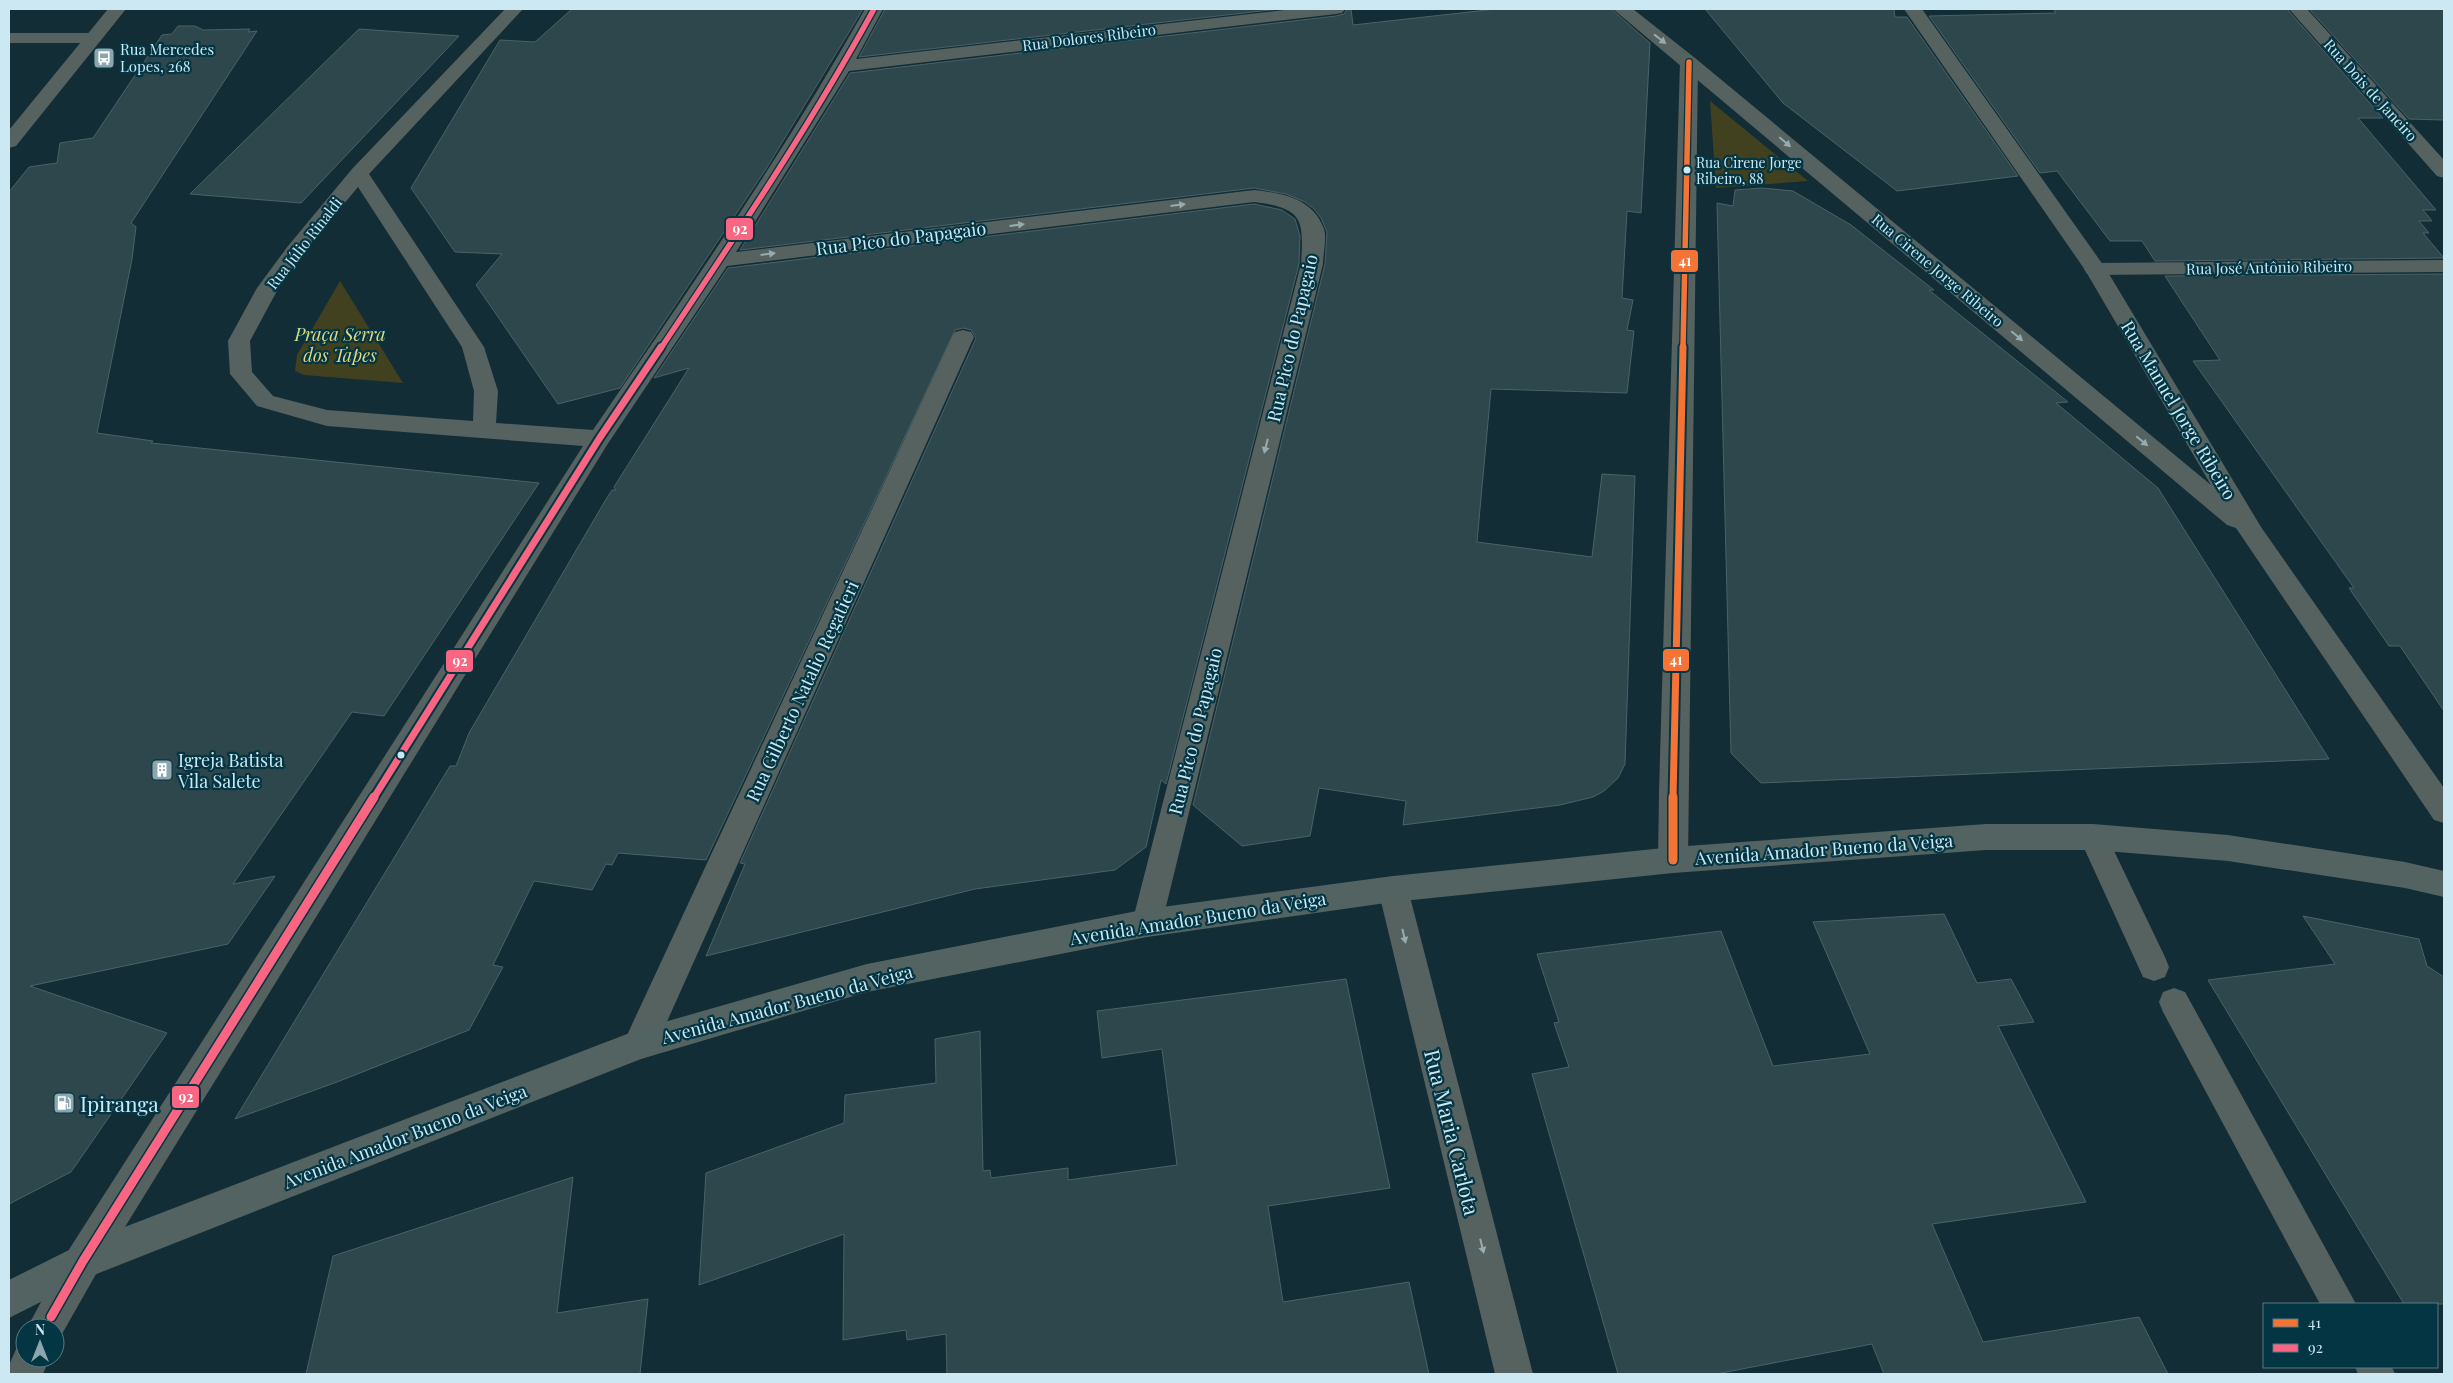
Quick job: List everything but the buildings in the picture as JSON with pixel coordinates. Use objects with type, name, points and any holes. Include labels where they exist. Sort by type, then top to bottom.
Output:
[{"type":"main road","name":"Avenida Amador Bueno da Veiga","points":[[9,1300],[83,1261],[640,1044],[867,978],[1148,923],[1393,888],[1674,860],[1986,837],[2093,837],[2228,848],[2444,884]]},
{"type":"street","points":[[9,142],[117,9]]},
{"type":"street","name":"Rua Júlio Rinaldi","points":[[514,9],[359,173],[295,250],[268,288],[239,341],[242,374],[265,401],[327,418],[484,429],[599,440]]},
{"type":"street","points":[[51,1318],[83,1261],[599,440],[720,260],[843,66],[874,9]]},
{"type":"street","points":[[1232,21],[1246,9]]},
{"type":"street","name":"Rua Dolores Ribeiro","points":[[843,66],[1336,9]]},
{"type":"street","name":"Rua Cirene Jorge Ribeiro","points":[[1622,9],[1689,62],[2252,533]]},
{"type":"street","name":"Rua Manuel Jorge Ribeiro","points":[[1913,9],[2095,269],[2252,533],[2444,811]]},
{"type":"street","name":"Rua Dois de Janeiro","points":[[2298,9],[2444,172]]},
{"type":"street","points":[[1674,860],[1672,792],[1689,62]]},
{"type":"street","points":[[359,173],[473,347],[486,391],[484,429]]},
{"type":"street","name":"Rua Pico do Papagaio","points":[[720,260],[1254,196],[1281,200],[1302,211],[1314,230],[1312,264],[1148,923]]},
{"type":"street","name":"Rua José Antônio Ribeiro","points":[[2095,269],[2444,266]]},
{"type":"street","name":"Rua Gilberto Natalio Regatieri","points":[[640,1044],[962,337]]},
{"type":"street","name":"Rua Maria Carlota","points":[[1393,888],[1514,1374]]},
{"type":"lane","points":[[9,38],[93,38]]},
{"type":"lane","points":[[2093,837],[2154,967]]},
{"type":"lane","points":[[2174,1002],[2337,1303]]},
{"type":"green space","points":[[1710,101],[1808,181],[1716,188]]},
{"type":"green space","name":"Praça Serra dos Tapes","points":[[340,281],[403,383],[304,375],[295,371],[297,355]]},
{"type":"transit line","name":"92","points":[[51,1317],[83,1261],[599,439],[720,260],[843,66],[874,9]]},
{"type":"transit line","name":"41","points":[[1673,860],[1689,62]]},
{"type":"place","name":"Rua Mercedes Lopes, 268","points":[[104,58]]},
{"type":"place","name":"Rua Cirene Jorge Ribeiro, 88","points":[[1687,170]]},
{"type":"place","name":"Igreja Batista Vila Salete","points":[[162,770]]},
{"type":"place","name":"Ipiranga","points":[[64,1103]]}]
